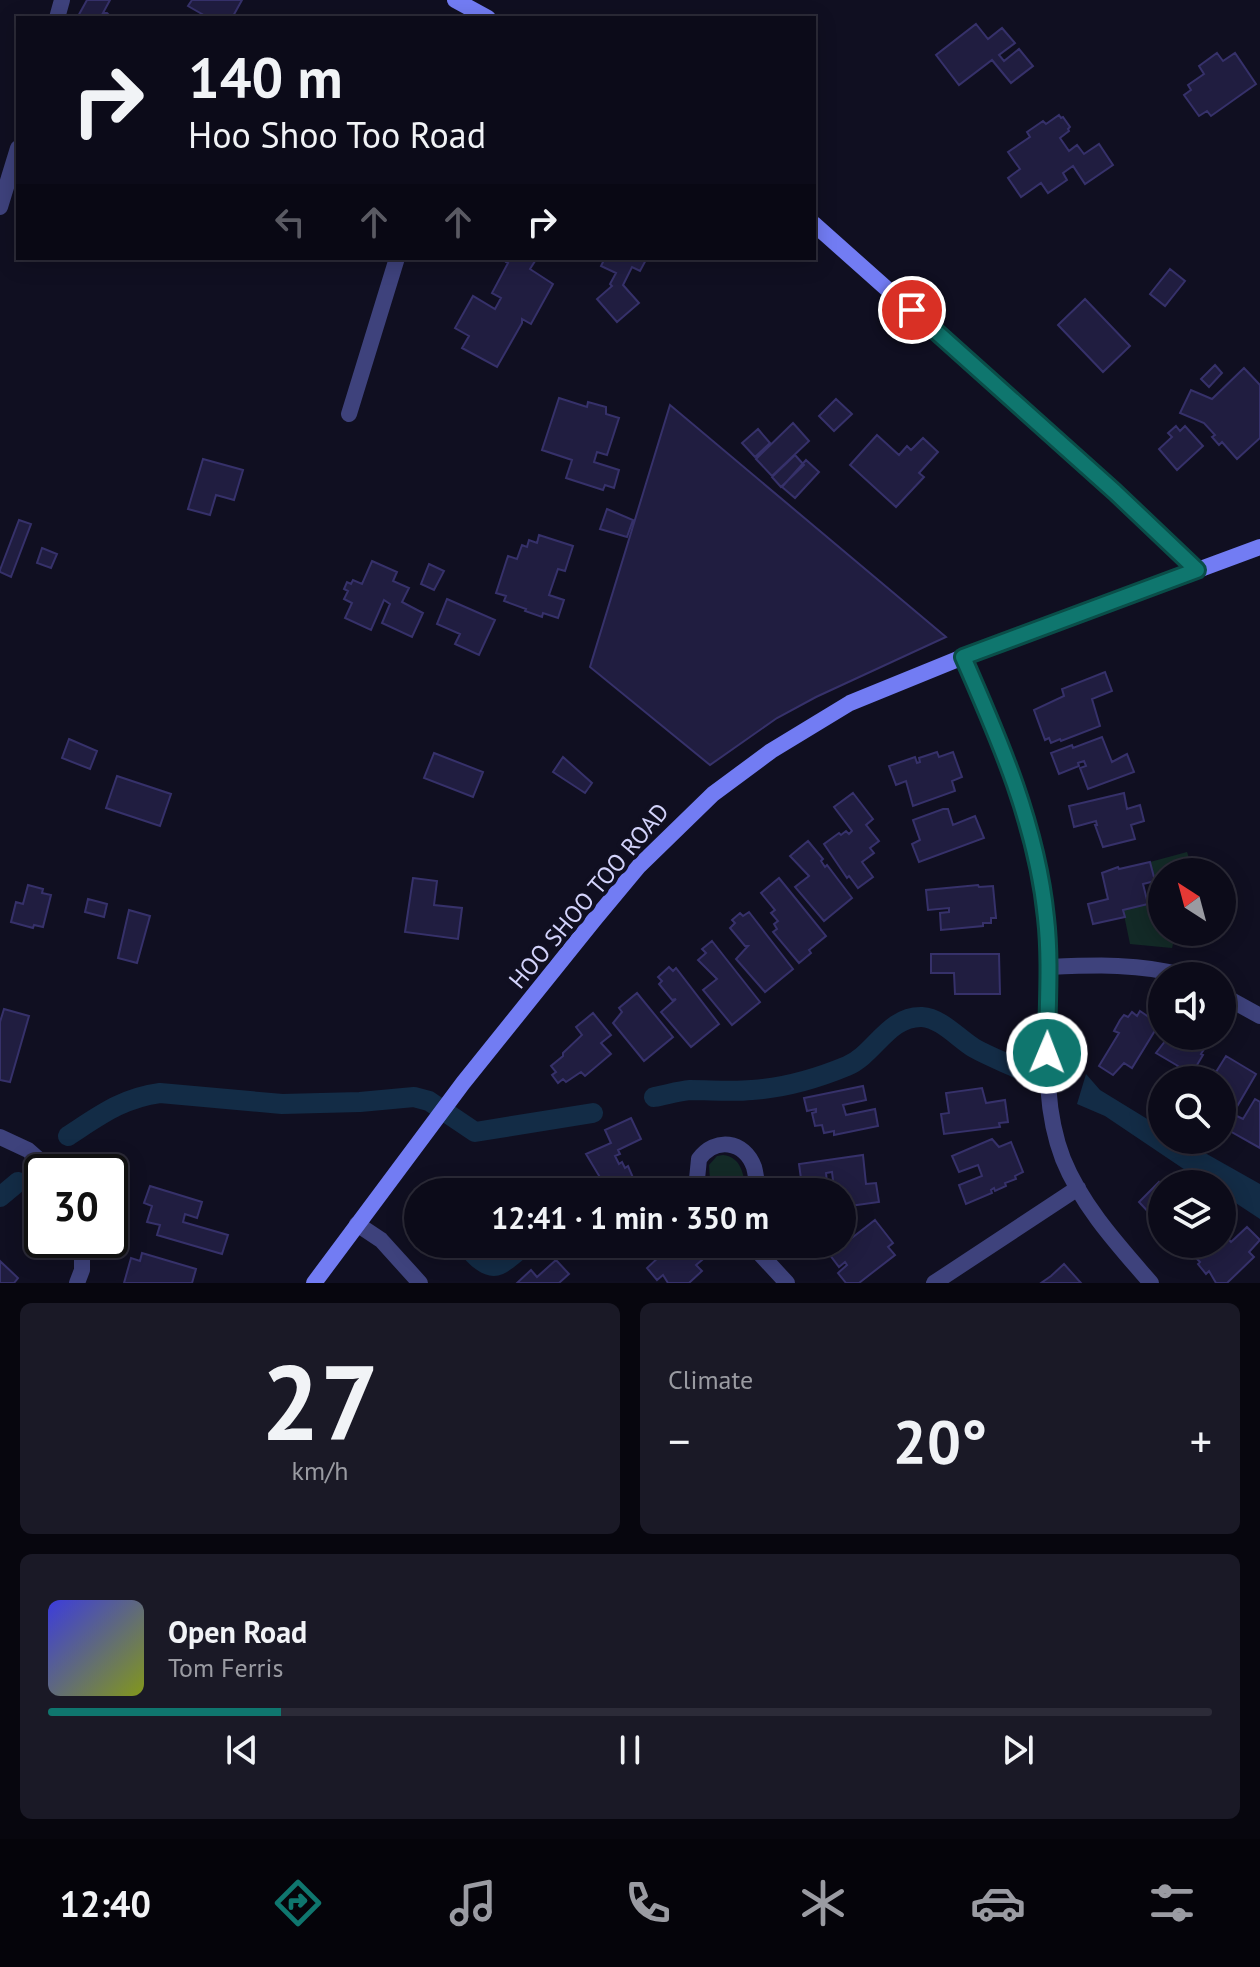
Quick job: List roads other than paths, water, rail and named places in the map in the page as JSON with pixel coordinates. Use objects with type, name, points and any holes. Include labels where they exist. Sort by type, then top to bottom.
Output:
[{"type":"street","points":[[455,0],[481,16]]},
{"type":"street","points":[[0,207],[16,155]]},
{"type":"street","points":[[816,226],[1115,492],[1197,570]]},
{"type":"street","points":[[349,414],[396,260]]},
{"type":"street","name":"HOO SHOO TOO ROAD","points":[[314,1283],[451,1099],[639,866],[713,794],[771,751],[850,703],[963,657],[1260,547]]},
{"type":"street","points":[[963,657],[997,734],[1024,812],[1040,871],[1049,967],[1049,1104],[1058,1143],[1078,1188],[1107,1232],[1151,1283]]},
{"type":"street","points":[[1049,967],[1148,967]]},
{"type":"street","points":[[1236,1003],[1255,1013],[1260,994]]},
{"type":"street","points":[[0,1137],[33,1154]]},
{"type":"street","points":[[697,1178],[699,1159],[712,1145],[720,1143],[736,1147],[748,1157],[756,1178]]},
{"type":"street","points":[[934,1283],[1078,1188]]},
{"type":"street","points":[[357,1224],[381,1240],[420,1283]]},
{"type":"street","points":[[77,1283],[82,1258]]},
{"type":"street","points":[[764,1258],[784,1280]]},
{"type":"street","points":[[774,1258],[784,1280]]},
{"type":"water","points":[[1086,1074],[1100,1090],[1148,1119],[1148,1145],[1105,1116],[1077,1104]]},
{"type":"water","points":[[1161,1154],[1207,1154],[1235,1170],[1185,1170]]},
{"type":"water","points":[[1236,1170],[1260,1184],[1260,1219],[1236,1203]]},
{"type":"water","points":[[464,1258],[525,1258],[495,1276],[474,1268]]},
{"type":"waterway","points":[[654,1097],[690,1090],[764,1089],[812,1078],[847,1066],[900,1023],[922,1017],[936,1021],[974,1048],[1019,1069]]},
{"type":"waterway","points":[[68,1136],[122,1104],[160,1093],[282,1104],[414,1097],[429,1101],[475,1132],[593,1113]]},
{"type":"waterway","points":[[0,1197],[18,1182]]}]
